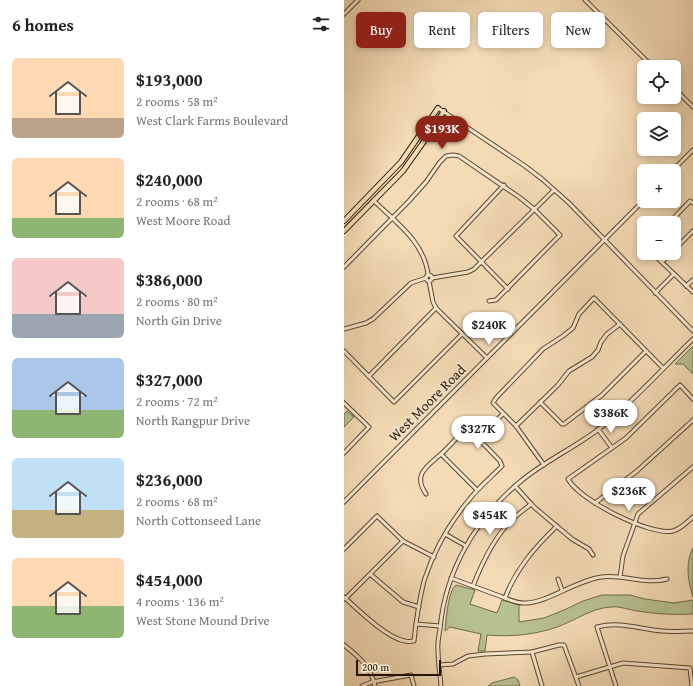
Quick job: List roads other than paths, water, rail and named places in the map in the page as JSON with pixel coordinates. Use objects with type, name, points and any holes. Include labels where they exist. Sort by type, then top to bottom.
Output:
[{"type":"main road","points":[[344,221],[401,162],[438,108]]},
{"type":"main road","points":[[344,231],[402,171],[444,111]]},
{"type":"street","points":[[344,14],[358,0]]},
{"type":"street","points":[[585,0],[646,60]]},
{"type":"street","points":[[681,95],[693,107]]},
{"type":"street","points":[[438,108],[525,166],[569,203],[604,241],[693,331]]},
{"type":"street","points":[[679,164],[693,150]]},
{"type":"street","points":[[344,267],[426,182],[446,156],[459,156],[504,185],[534,209],[560,235],[508,289],[496,300],[489,301]]},
{"type":"street","points":[[504,185],[456,236],[508,289]]},
{"type":"street","points":[[429,281],[432,278],[468,272],[482,262],[554,190]]},
{"type":"street","points":[[374,201],[417,244],[423,254],[428,275],[432,278]]},
{"type":"street","points":[[676,216],[690,201],[693,203]]},
{"type":"street","name":"West Moore Road","points":[[344,502],[637,207]]},
{"type":"street","points":[[681,243],[693,231]]},
{"type":"street","points":[[662,262],[693,292]]},
{"type":"street","points":[[655,293],[674,274]]},
{"type":"street","points":[[344,329],[366,323],[373,319],[408,286],[417,280],[426,278],[428,275]]},
{"type":"street","points":[[426,278],[429,281],[433,302],[436,308],[487,358]]},
{"type":"street","points":[[686,286],[693,280]]},
{"type":"street","points":[[544,465],[516,426],[492,403],[543,349],[573,328],[579,314],[594,298],[663,368]]},
{"type":"street","points":[[369,376],[436,308]]},
{"type":"street","points":[[516,426],[558,385],[569,371],[592,357],[598,350],[601,342],[607,334],[620,324]]},
{"type":"street","points":[[344,352],[394,402],[462,334]]},
{"type":"street","points":[[441,686],[438,650],[441,614],[451,578],[466,546],[484,518],[515,486],[598,429],[616,414],[693,339]]},
{"type":"street","points":[[540,402],[562,424],[564,424],[602,395],[646,351]]},
{"type":"street","points":[[693,399],[680,385],[626,438],[568,479],[577,490],[595,503],[634,524],[662,532],[673,531],[682,527],[693,517]]},
{"type":"street","points":[[344,403],[369,427],[344,453]]},
{"type":"street","points":[[477,439],[503,414]]},
{"type":"street","points":[[595,503],[637,471],[693,420]]},
{"type":"street","points":[[403,540],[344,599],[393,637],[404,641],[414,641],[425,581],[434,557],[445,534],[463,508],[477,490],[502,466],[500,461],[467,427],[441,454],[426,466],[422,474],[421,487],[426,494]]},
{"type":"street","points":[[598,429],[612,448]]},
{"type":"street","points":[[441,454],[477,490]]},
{"type":"street","points":[[620,577],[623,556],[638,514],[693,467]]},
{"type":"street","points":[[515,486],[531,504],[572,538],[589,549],[593,555]]},
{"type":"street","points":[[473,586],[479,570],[495,542],[511,520],[531,504]]},
{"type":"street","points":[[344,550],[377,516],[403,540],[434,557]]},
{"type":"street","points":[[505,598],[521,566],[538,544],[557,526]]},
{"type":"street","points":[[445,534],[466,546]]},
{"type":"street","points":[[370,574],[403,602],[419,608]]},
{"type":"street","points":[[451,578],[525,604],[538,601],[562,590],[601,578],[634,578],[648,582],[667,579]]},
{"type":"street","points":[[558,580],[562,590]]},
{"type":"street","points":[[416,624],[440,626]]},
{"type":"street","points":[[616,686],[597,627],[608,624],[620,624],[664,631],[693,631]]},
{"type":"street","points":[[344,645],[362,660],[375,686]]},
{"type":"street","points":[[439,665],[453,664],[468,656],[532,652],[564,645],[579,686]]},
{"type":"street","points":[[344,652],[348,648]]},
{"type":"street","points":[[532,652],[542,686]]},
{"type":"street","points":[[576,677],[623,663],[690,668],[692,686]]},
{"type":"street","points":[[362,686],[374,682],[411,675],[414,686]]}]
